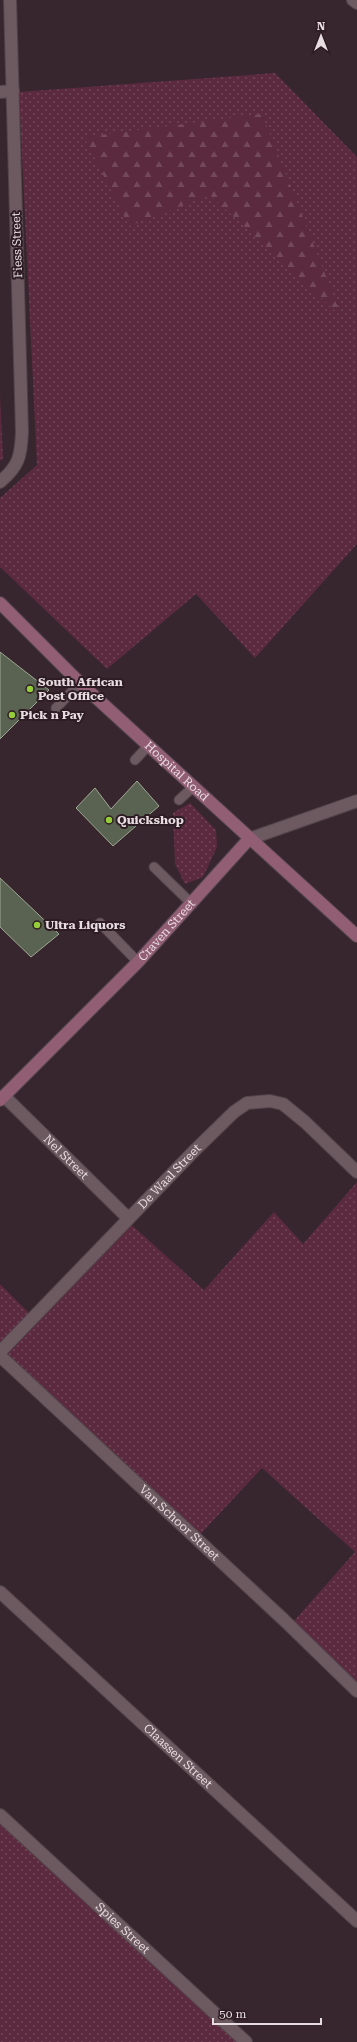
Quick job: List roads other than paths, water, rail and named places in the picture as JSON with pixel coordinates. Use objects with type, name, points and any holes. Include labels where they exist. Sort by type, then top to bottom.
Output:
[{"type":"main road","name":"Hospital Road","points":[[0,603],[80,683],[249,839],[357,936]]},
{"type":"main road","name":"Craven Street","points":[[2,1098],[138,962],[192,904],[249,839]]},
{"type":"street","name":"Fiess Street","points":[[0,482],[14,469],[20,458],[22,432],[10,0]]},
{"type":"street","points":[[353,0],[357,3]]},
{"type":"street","points":[[0,92],[12,91]]},
{"type":"street","name":"Craven Street","points":[[249,839],[357,801]]},
{"type":"street","name":"Nel Street","points":[[2,1098],[128,1218]]},
{"type":"street","name":"De Waal Street","points":[[0,1352],[128,1218],[228,1117],[247,1104],[253,1102],[270,1101],[283,1104],[305,1122],[357,1172]]},
{"type":"street","name":"Van Schoor Street","points":[[0,1356],[284,1620],[357,1691]]},
{"type":"street","name":"Claassen Street","points":[[0,1592],[357,1921]]},
{"type":"street","name":"Spies Street","points":[[2,1821],[246,2042]]},
{"type":"lane","points":[[56,708],[80,683]]},
{"type":"lane","points":[[135,760],[148,746]]},
{"type":"lane","points":[[179,800],[193,787]]},
{"type":"lane","points":[[154,867],[192,904]]},
{"type":"lane","points":[[100,923],[138,962]]},
{"type":"place","name":"South African Post Office","points":[[30,689]]},
{"type":"place","name":"Pick n Pay","points":[[12,715]]},
{"type":"place","name":"Quickshop","points":[[109,820]]},
{"type":"place","name":"Ultra Liquors","points":[[37,925]]}]
